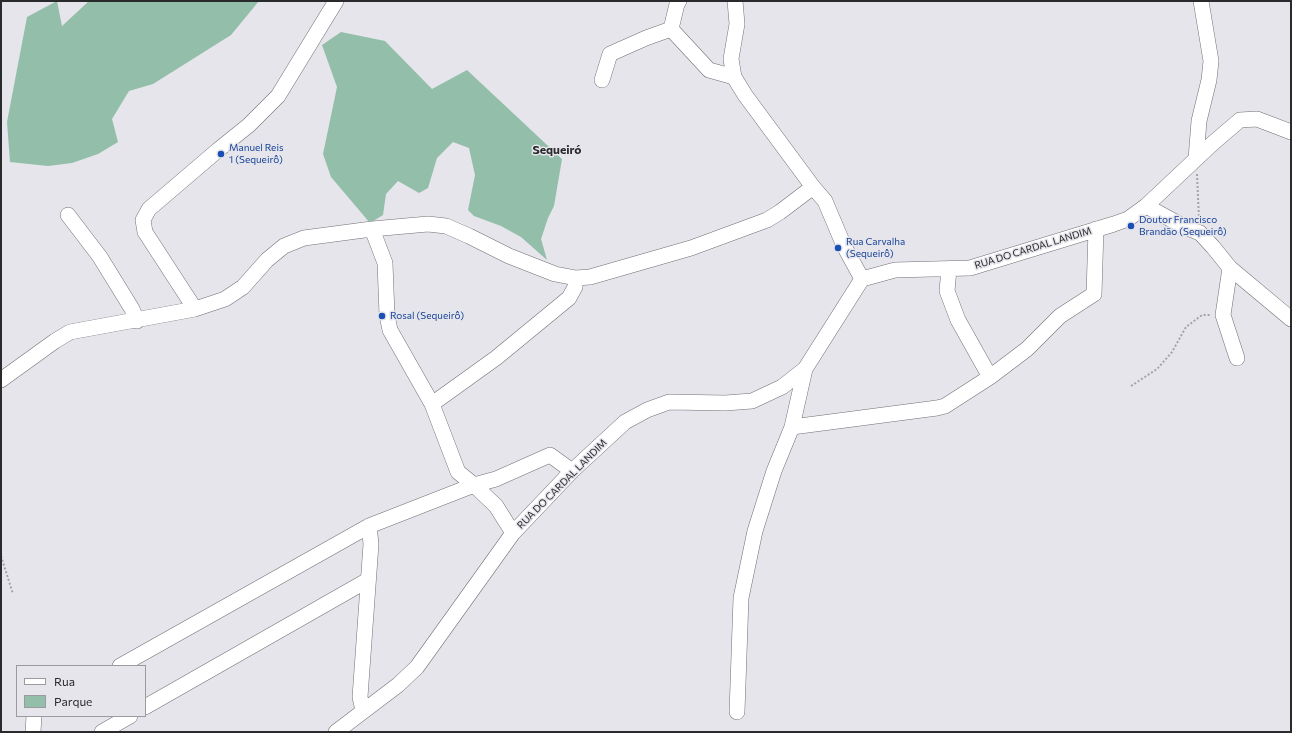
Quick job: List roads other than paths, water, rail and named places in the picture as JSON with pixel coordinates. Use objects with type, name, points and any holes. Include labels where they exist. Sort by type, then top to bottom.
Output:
[{"type":"street","points":[[195,309],[145,232],[143,220],[149,209],[249,125],[278,96],[336,1]]},
{"type":"street","points":[[671,29],[679,1]]},
{"type":"street","points":[[735,1],[737,24],[731,59],[734,78],[813,187],[825,201],[844,246],[862,279]]},
{"type":"street","points":[[1196,159],[1199,121],[1209,80],[1211,62],[1201,1]]},
{"type":"street","points":[[671,29],[709,70],[734,78]]},
{"type":"street","points":[[602,80],[610,54],[671,29]]},
{"type":"street","name":"RUA DO CARDAL LANDIM","points":[[336,732],[398,685],[417,667],[513,533],[572,471],[625,422],[647,410],[669,402],[725,403],[752,401],[782,387],[805,369],[862,279],[878,276],[894,270],[970,268],[1096,230],[1128,219],[1146,206],[1213,143],[1240,120],[1257,119],[1291,132]]},
{"type":"street","points":[[1,380],[70,332],[195,309],[225,299],[243,287],[267,260],[284,246],[304,238],[372,229],[428,224],[446,226],[509,256],[555,274],[576,278],[590,277],[691,248],[767,220],[813,187]]},
{"type":"street","points":[[1146,206],[1182,226],[1200,233],[1230,268],[1291,319]]},
{"type":"street","points":[[68,214],[100,257],[132,309],[137,320]]},
{"type":"street","points":[[372,229],[385,263],[387,315],[390,330],[432,404],[458,472],[496,506],[513,533]]},
{"type":"street","points":[[792,427],[945,406],[990,377],[1027,349],[1060,316],[1094,294],[1096,230]]},
{"type":"street","points":[[1230,268],[1223,315],[1237,358]]},
{"type":"street","points":[[949,269],[947,291],[958,320],[990,377]]},
{"type":"street","points":[[432,404],[496,358],[569,298],[575,287],[576,278]]},
{"type":"street","points":[[737,712],[741,598],[755,531],[774,471],[792,427],[805,369]]},
{"type":"street","points":[[122,665],[369,526],[474,485],[496,479],[550,455],[572,471]]},
{"type":"street","points":[[363,711],[360,697],[371,544],[369,526]]},
{"type":"street","points":[[146,706],[368,580]]},
{"type":"street","points":[[33,732],[34,717]]},
{"type":"street","points":[[102,732],[128,717]]},
{"type":"place","name":"Manuel Reis 1 (Sequeirô)","points":[[221,154]]},
{"type":"place","name":"Doutor Francisco Brandão (Sequeirô)","points":[[1131,226]]},
{"type":"place","name":"Rua Carvalha (Sequeirô)","points":[[838,248]]},
{"type":"place","name":"Rosal (Sequeirô)","points":[[382,316]]},
{"type":"district","name":"Sequeiró","points":[[557,150]]}]
